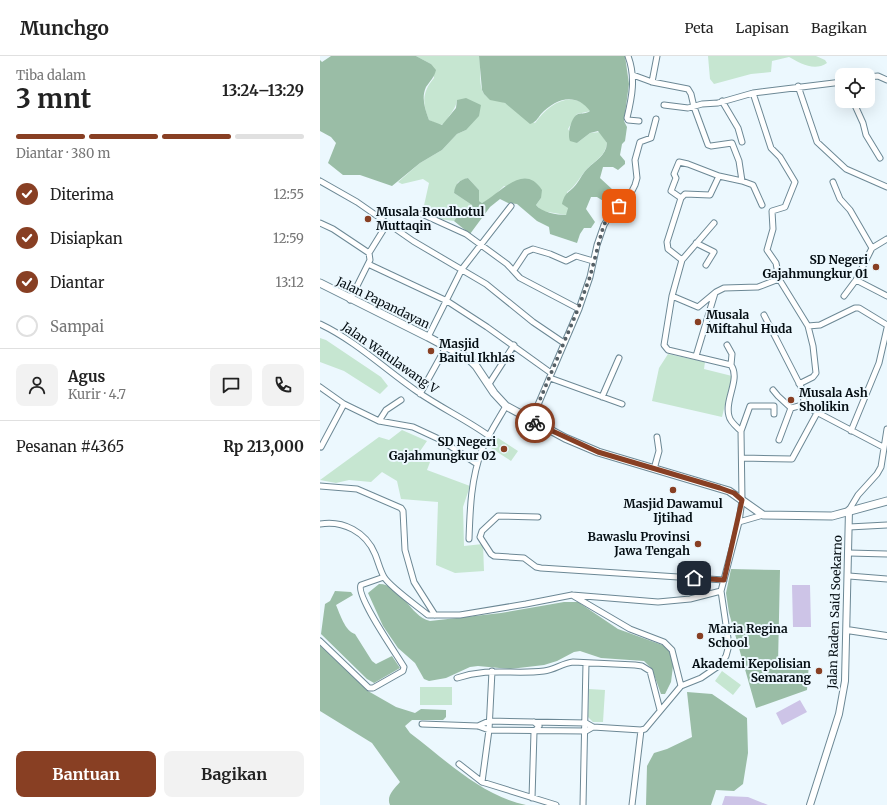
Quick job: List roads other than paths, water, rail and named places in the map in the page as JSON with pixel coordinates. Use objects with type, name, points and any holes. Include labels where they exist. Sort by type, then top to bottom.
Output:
[{"type":"main road","name":"Jalan Papandayan","points":[[320,283],[350,300],[428,337],[469,359],[506,406],[531,421],[598,452],[729,491],[764,515]]},
{"type":"main road","points":[[764,515],[832,516],[849,510],[887,501]]},
{"type":"street","points":[[628,56],[633,68],[633,75],[632,96],[627,119],[640,121]]},
{"type":"street","points":[[652,82],[657,56]]},
{"type":"street","points":[[633,75],[652,82],[688,89],[709,146],[732,144],[739,162],[742,181]]},
{"type":"street","points":[[875,76],[887,80]]},
{"type":"street","points":[[664,105],[682,109],[754,93],[798,86],[835,83]]},
{"type":"street","points":[[798,86],[816,142],[846,169],[887,187]]},
{"type":"street","points":[[754,93],[771,148],[780,157],[795,182],[785,207],[772,211],[773,229],[767,250],[776,263],[779,279],[808,326],[813,346],[816,374],[800,384]]},
{"type":"street","points":[[722,101],[738,128],[742,142]]},
{"type":"street","points":[[856,108],[863,123],[866,135],[880,158]]},
{"type":"street","points":[[531,421],[590,277],[593,260],[606,220],[632,191],[637,178],[635,160],[640,142],[650,138],[656,119]]},
{"type":"street","points":[[681,198],[672,191],[676,178],[674,174],[679,162],[719,176],[753,185],[762,206]]},
{"type":"street","points":[[682,260],[668,249],[666,242],[681,198],[685,194],[710,195],[719,176]]},
{"type":"street","points":[[320,181],[357,202],[387,224],[486,284],[533,322],[564,343]]},
{"type":"street","points":[[833,182],[840,199],[850,210],[872,248]]},
{"type":"street","points":[[428,337],[462,269],[512,206]]},
{"type":"street","points":[[422,214],[452,227],[482,245],[526,281],[578,309]]},
{"type":"street","points":[[320,223],[333,229],[369,253]]},
{"type":"street","points":[[714,223],[682,260],[672,296],[664,345],[666,348],[731,365]]},
{"type":"street","points":[[350,300],[370,260],[369,253],[387,224]]},
{"type":"street","points":[[844,296],[856,280],[872,248],[887,239]]},
{"type":"street","points":[[696,243],[714,252],[706,265]]},
{"type":"street","points":[[514,270],[526,252],[533,249],[566,261],[576,256],[593,260]]},
{"type":"street","points":[[368,264],[447,301],[514,345],[551,375],[622,404]]},
{"type":"street","points":[[672,296],[698,307],[716,292],[724,288],[758,287],[779,279]]},
{"type":"street","points":[[856,280],[887,296]]},
{"type":"street","points":[[696,356],[716,292]]},
{"type":"street","points":[[808,326],[820,324],[855,308],[859,308],[887,326],[879,363],[851,431]]},
{"type":"street","points":[[764,315],[800,384],[804,395],[803,405]]},
{"type":"street","name":"Jalan Watulawang V","points":[[320,324],[336,332],[361,349],[420,394],[470,422],[489,436]]},
{"type":"street","points":[[489,384],[514,345]]},
{"type":"street","points":[[727,345],[732,354],[731,365],[734,373],[728,410],[729,416],[741,431]]},
{"type":"street","points":[[420,394],[446,347]]},
{"type":"street","points":[[602,397],[618,358]]},
{"type":"street","points":[[320,387],[344,404],[379,421],[413,427],[441,440],[477,464]]},
{"type":"street","points":[[773,390],[790,408]]},
{"type":"street","points":[[379,421],[386,410],[401,400]]},
{"type":"street","points":[[321,447],[344,404]]},
{"type":"street","points":[[790,408],[803,405],[883,447]]},
{"type":"street","points":[[469,539],[470,502],[477,464],[489,436],[506,406]]},
{"type":"street","points":[[478,726],[489,721],[586,723],[593,727],[641,730],[649,726],[660,710],[681,686],[701,678],[720,665],[726,656],[729,645],[721,591],[739,522],[742,500],[743,458],[741,431],[750,406],[774,406],[774,414]]},
{"type":"street","points":[[780,440],[790,408]]},
{"type":"street","points":[[743,458],[792,459],[817,413]]},
{"type":"street","points":[[849,510],[858,495],[877,474],[881,467],[887,429]]},
{"type":"street","points":[[654,469],[659,451],[657,437]]},
{"type":"street","points":[[320,486],[357,489],[401,508],[403,511],[405,550],[414,582],[435,615]]},
{"type":"street","name":"Jalan Raden Said Soekarno","points":[[810,805],[839,714],[845,681],[848,630],[849,510]]},
{"type":"street","points":[[739,522],[764,515]]},
{"type":"street","points":[[538,517],[498,516],[482,531],[480,537],[491,554],[494,556],[524,558],[536,567],[540,568],[724,580]]},
{"type":"street","points":[[320,524],[339,524],[353,529],[364,536],[375,552],[384,577],[428,615],[460,615],[572,595],[658,602],[690,599],[721,591]]},
{"type":"street","points":[[849,527],[887,525]]},
{"type":"street","points":[[849,553],[887,554]]},
{"type":"street","points":[[849,576],[887,579]]},
{"type":"street","points":[[320,640],[370,688],[373,688],[403,671],[404,667],[366,605],[360,591],[361,585],[384,577]]},
{"type":"street","points":[[572,595],[630,629],[664,642],[672,650],[681,686]]},
{"type":"street","points":[[848,630],[887,636]]},
{"type":"street","points":[[458,678],[479,672],[492,671],[545,672],[564,663],[642,666],[650,671],[660,710]]},
{"type":"street","points":[[583,805],[586,731],[586,663]]},
{"type":"street","points":[[482,782],[489,721],[492,671]]},
{"type":"street","points":[[532,798],[534,732],[530,727],[534,722]]},
{"type":"street","points":[[422,724],[478,726],[488,730],[534,732],[586,731],[593,727]]},
{"type":"street","points":[[632,805],[641,730]]},
{"type":"street","points":[[459,764],[482,782],[556,805]]},
{"type":"place","name":"Musala Roudhotul Muttaqin","points":[[368,219]]},
{"type":"place","name":"SD Negeri Gajahmungkur 01","points":[[876,267]]},
{"type":"place","name":"Musala Miftahul Huda","points":[[698,322]]},
{"type":"place","name":"Masjid Baitul Ikhlas","points":[[431,351]]},
{"type":"place","name":"Musala Ash Sholikin","points":[[791,400]]},
{"type":"place","name":"SD Negeri Gajahmungkur 02","points":[[504,449]]},
{"type":"place","name":"Masjid Dawamul Ijtihad","points":[[673,490]]},
{"type":"place","name":"Bawaslu Provinsi Jawa Tengah","points":[[698,544]]},
{"type":"place","name":"Maria Regina School","points":[[700,636]]},
{"type":"place","name":"Akademi Kepolisian Semarang","points":[[819,671]]}]
